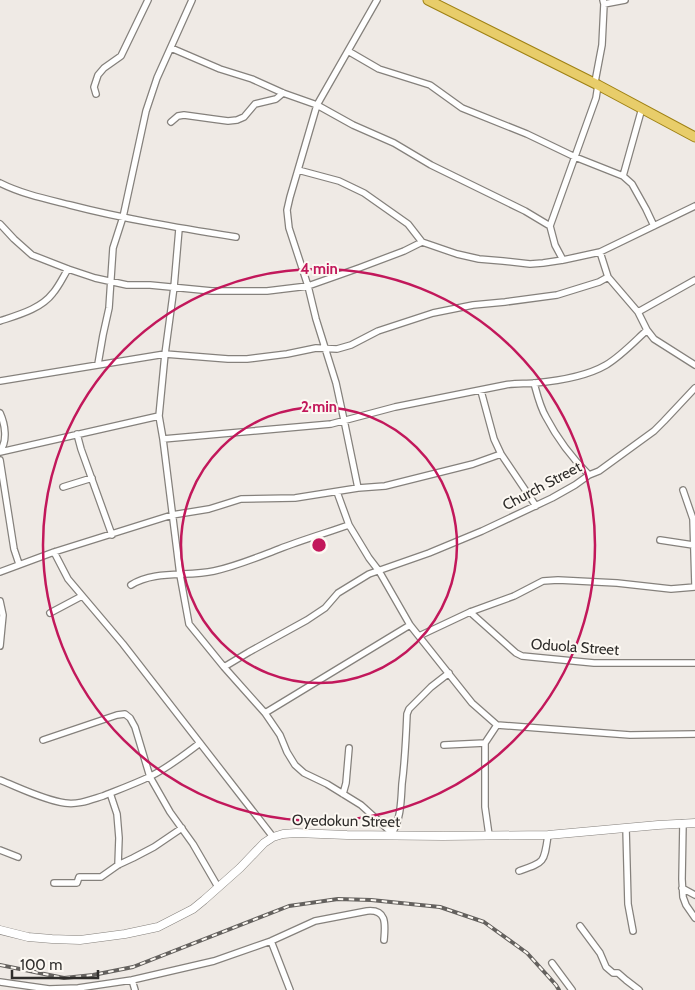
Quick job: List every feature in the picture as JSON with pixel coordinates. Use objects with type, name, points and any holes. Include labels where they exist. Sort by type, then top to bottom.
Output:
[{"type":"main road","points":[[428,0],[538,53],[695,135]]},
{"type":"main road","points":[[435,0],[507,38]]},
{"type":"main road","points":[[596,84],[695,135]]},
{"type":"street","points":[[96,94],[94,88],[98,75],[104,68],[121,56],[148,0]]},
{"type":"street","points":[[98,364],[102,335],[110,308],[113,248],[123,217],[146,110],[157,78],[192,0]]},
{"type":"street","points":[[358,488],[336,382],[289,228],[287,210],[317,105],[377,0]]},
{"type":"street","points":[[563,260],[555,245],[550,226],[596,98],[604,2],[625,0]]},
{"type":"street","points":[[170,48],[220,69],[252,79],[317,105],[354,125],[394,143],[431,165],[525,211],[550,226]]},
{"type":"street","points":[[348,51],[379,69],[430,85],[462,108],[623,176],[632,184],[654,226]]},
{"type":"street","points":[[171,122],[184,114],[213,120],[237,120],[244,117],[254,104],[276,99],[283,93]]},
{"type":"street","points":[[623,176],[642,108]]},
{"type":"street","points":[[298,170],[339,181],[364,193],[408,224],[422,242],[457,254],[480,259],[530,264],[543,264],[600,252],[695,206]]},
{"type":"street","points":[[0,183],[20,192],[123,217],[179,229],[236,238]]},
{"type":"street","points":[[0,224],[32,255],[95,278],[127,285],[150,285],[212,291],[259,291],[308,286],[404,251],[422,242]]},
{"type":"street","points":[[179,229],[159,416],[180,575],[189,624],[265,713],[280,735],[286,752],[295,765],[304,773],[327,784],[361,805],[395,834]]},
{"type":"street","points":[[600,252],[608,277],[638,312],[654,339],[695,365]]},
{"type":"street","points":[[0,322],[42,304],[52,295],[68,269]]},
{"type":"street","points":[[0,381],[165,354],[247,359],[316,348],[336,349],[351,345],[378,331],[433,313],[473,305],[557,294],[599,282],[608,277]]},
{"type":"street","points":[[638,312],[695,280]]},
{"type":"street","points":[[163,439],[332,424],[481,390],[512,384],[563,379],[605,366],[647,330]]},
{"type":"street","points":[[534,383],[545,416],[557,436],[578,464],[589,475]]},
{"type":"street","name":"Church Street","points":[[224,667],[307,620],[324,608],[338,593],[359,579],[455,543],[536,506],[575,485],[654,431],[695,388]]},
{"type":"street","points":[[481,390],[494,439],[501,454],[536,506]]},
{"type":"street","points":[[0,413],[3,419],[4,430],[4,442],[0,452]]},
{"type":"street","points":[[0,452],[159,416]]},
{"type":"street","points":[[77,434],[112,535]]},
{"type":"street","points":[[0,572],[54,552],[172,515],[209,509],[241,499],[295,498],[358,488],[385,486],[473,464],[501,454]]},
{"type":"street","points":[[0,460],[14,549],[19,564]]},
{"type":"street","points":[[63,487],[92,478]]},
{"type":"street","points":[[419,636],[470,612],[514,596],[543,581],[617,583],[671,589],[695,586],[693,519],[684,490]]},
{"type":"street","points":[[337,492],[349,525],[410,625],[472,704],[497,725],[630,735],[695,734]]},
{"type":"street","points":[[131,585],[142,579],[157,576],[212,572],[349,525]]},
{"type":"street","points":[[660,540],[693,545]]},
{"type":"street","points":[[54,552],[68,580],[123,644],[273,837]]},
{"type":"street","points":[[50,613],[82,596]]},
{"type":"street","points":[[0,601],[3,616],[0,646]]},
{"type":"street","name":"Oduola Street","points":[[470,612],[516,653],[522,656],[594,663],[695,663]]},
{"type":"street","points":[[265,713],[410,625]]},
{"type":"street","points":[[395,834],[399,817],[407,714],[409,709],[431,687],[449,673]]},
{"type":"street","points":[[43,740],[122,713],[130,718],[135,726],[150,777],[170,812],[194,844],[218,887]]},
{"type":"street","points":[[489,835],[485,807],[485,743],[497,725]]},
{"type":"street","points":[[0,780],[46,798],[64,803],[80,803],[150,777],[200,743]]},
{"type":"street","points":[[444,745],[485,743]]},
{"type":"street","points":[[343,794],[349,748]]},
{"type":"street","points":[[110,793],[117,814],[119,838],[118,865]]},
{"type":"street","points":[[683,823],[683,896],[686,905],[695,918]]},
{"type":"street","name":"Oyedokun Street","points":[[0,930],[28,937],[80,940],[158,927],[192,909],[264,843],[273,837],[296,833],[517,836],[695,823]]},
{"type":"street","points":[[54,883],[77,884],[79,877],[101,877],[118,865],[154,847],[182,828]]},
{"type":"street","points":[[626,828],[628,904],[633,931]]},
{"type":"street","points":[[519,871],[541,862],[544,858],[548,835]]},
{"type":"street","points":[[0,850],[18,857]]},
{"type":"street","points":[[682,888],[695,895]]},
{"type":"street","points":[[1,984],[49,989],[78,988],[132,980],[214,961],[271,941],[315,922],[372,910],[383,916],[385,921],[384,940]]},
{"type":"street","points":[[580,926],[600,953],[606,967],[613,973],[618,973],[639,990]]},
{"type":"street","points":[[271,941],[290,990]]},
{"type":"street","points":[[552,963],[572,990]]},
{"type":"street","points":[[132,980],[135,990]]},
{"type":"railway","points":[[0,965],[64,978],[93,975],[133,967],[289,906],[338,899],[371,900],[440,907],[484,922],[527,953],[559,990]]}]
